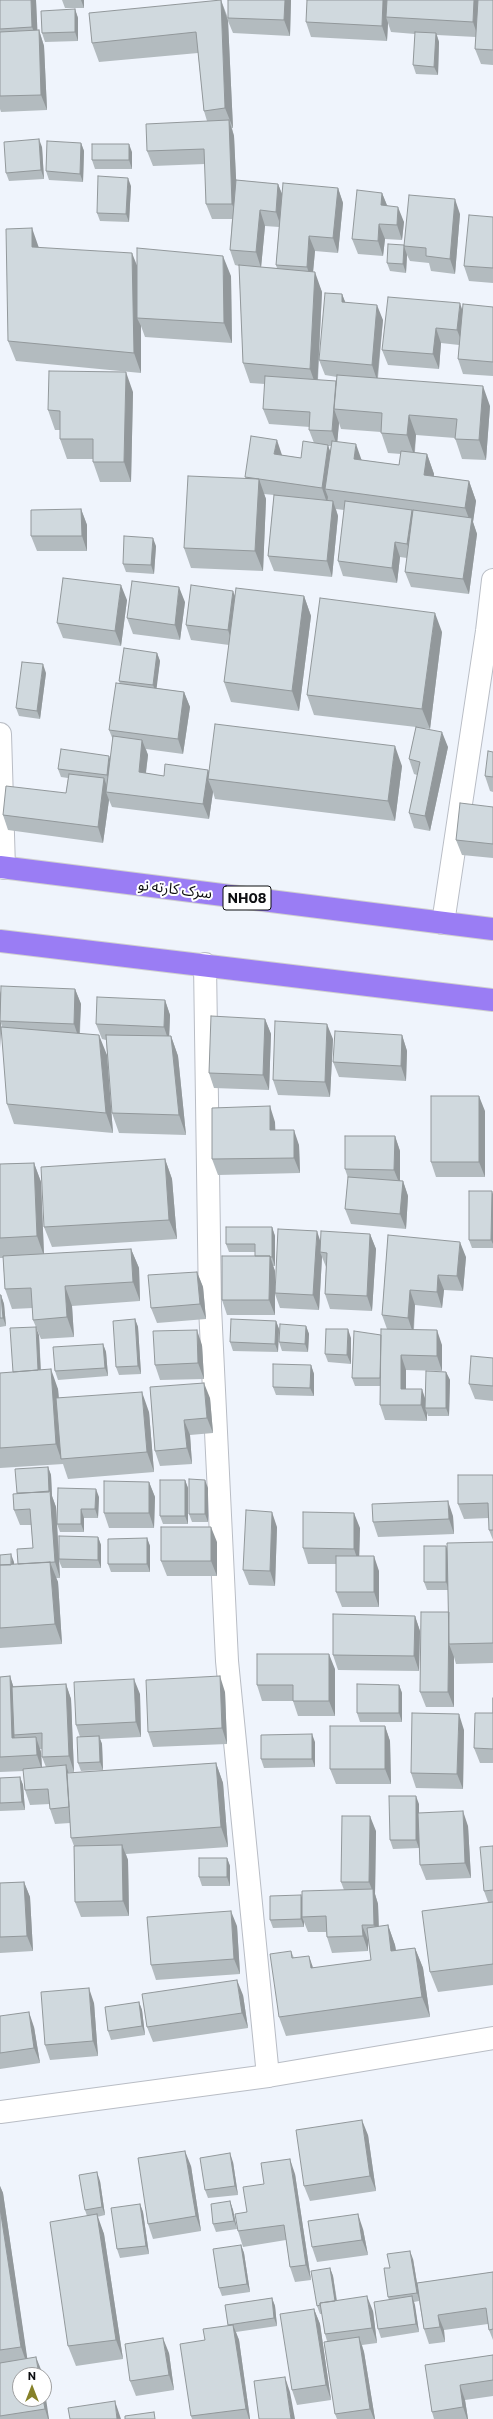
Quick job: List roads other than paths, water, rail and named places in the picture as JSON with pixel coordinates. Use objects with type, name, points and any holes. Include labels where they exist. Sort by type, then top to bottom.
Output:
[{"type":"highway","name":"سرک کارته نو","points":[[2,868],[493,929]]},
{"type":"highway","points":[[0,941],[205,964],[493,1000]]},
{"type":"street","points":[[443,922],[488,631],[493,580]]},
{"type":"street","points":[[0,734],[2,868]]},
{"type":"street","points":[[205,964],[210,1306],[228,1661],[268,2076]]},
{"type":"street","points":[[0,2112],[268,2076],[493,2038]]}]
